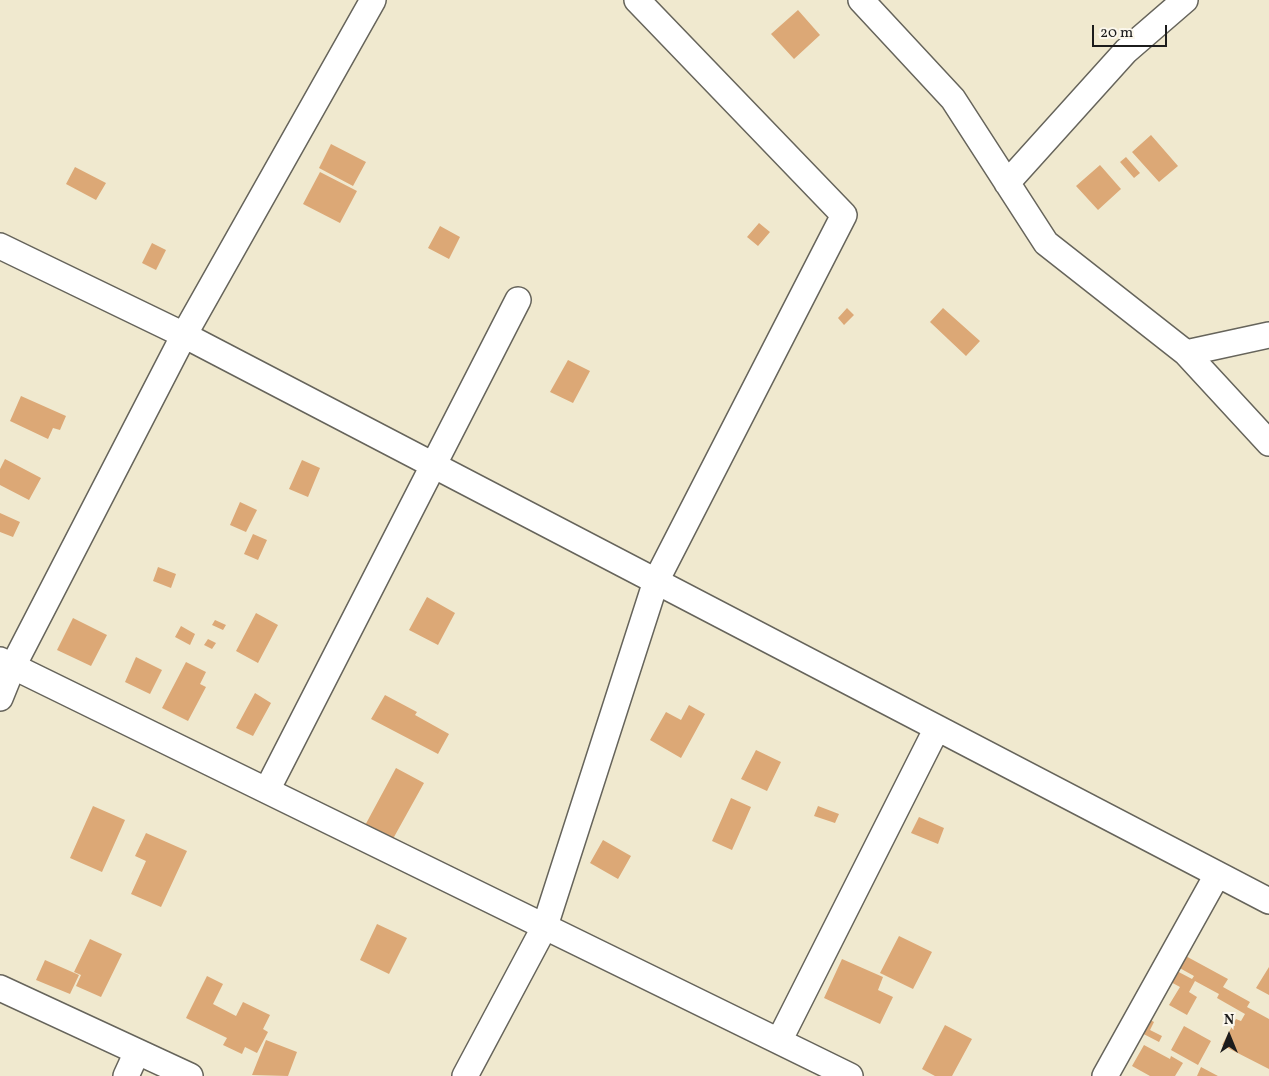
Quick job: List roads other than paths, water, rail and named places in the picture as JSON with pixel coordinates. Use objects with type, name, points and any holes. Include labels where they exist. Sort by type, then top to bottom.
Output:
[{"type":"street","points":[[0,698],[7,663],[184,335],[373,0]]},
{"type":"street","points":[[465,1076],[545,926],[656,581],[844,214],[637,0]]},
{"type":"street","points":[[861,0],[953,99],[1046,243],[1186,353],[1269,443]]},
{"type":"street","points":[[1007,183],[1126,51],[1185,0]]},
{"type":"street","points":[[0,246],[184,335],[1269,901]]},
{"type":"street","points":[[267,790],[518,300]]},
{"type":"street","points":[[1186,353],[1269,335]]},
{"type":"street","points":[[7,663],[850,1076]]},
{"type":"street","points":[[779,1041],[937,728]]},
{"type":"street","points":[[1105,1076],[1217,875]]},
{"type":"street","points":[[0,988],[190,1076]]},
{"type":"street","points":[[126,1076],[137,1052]]}]
